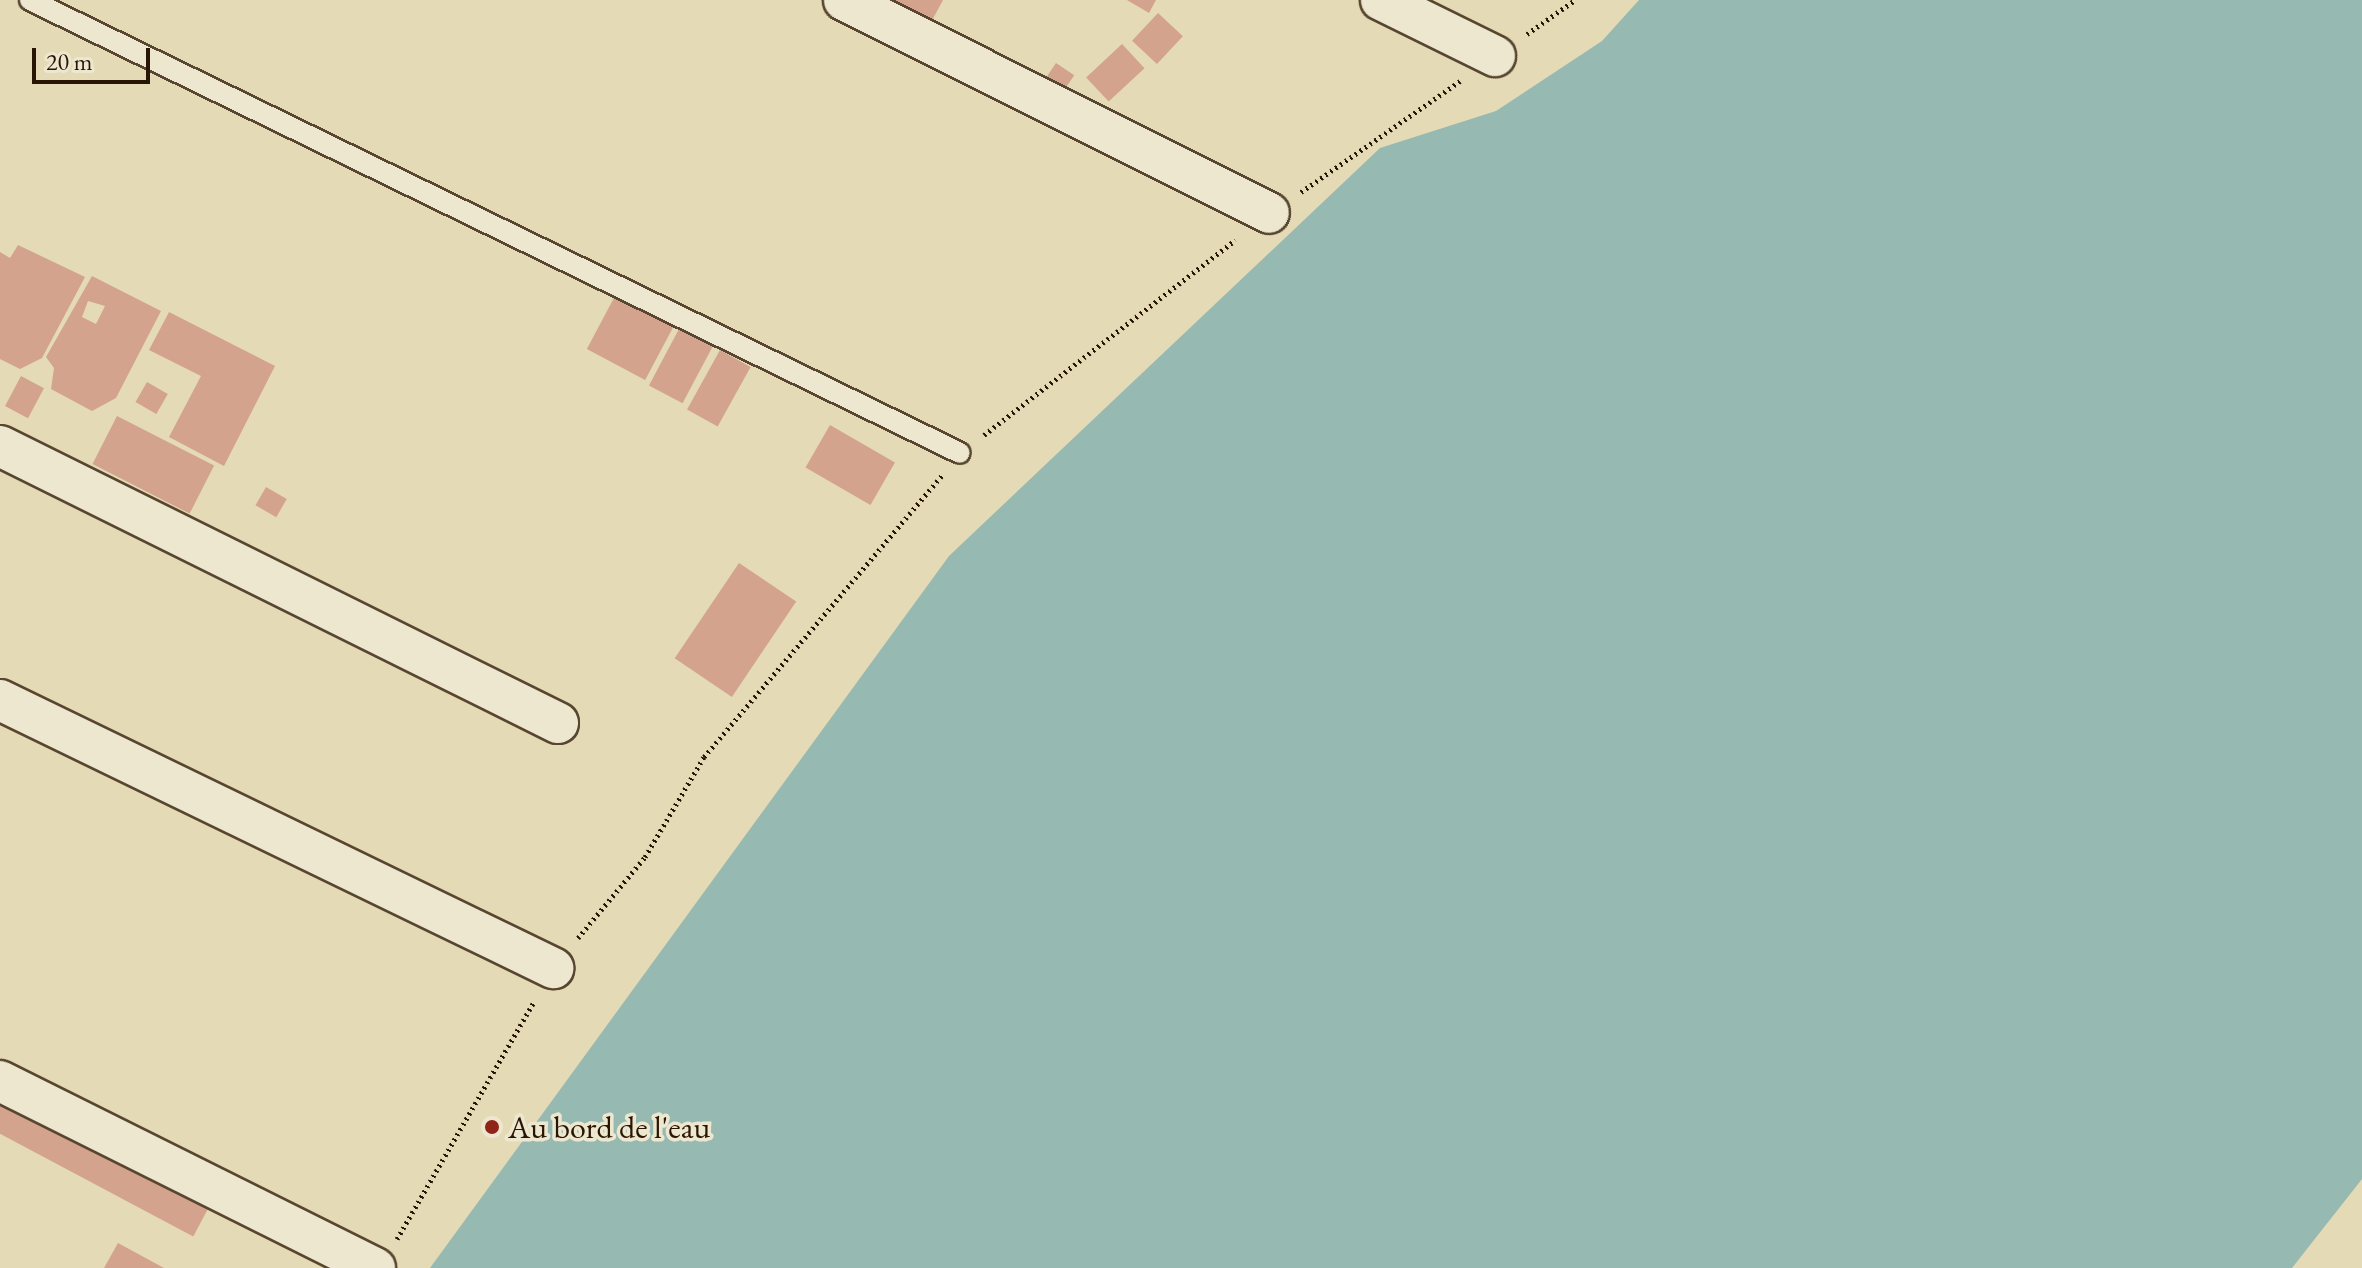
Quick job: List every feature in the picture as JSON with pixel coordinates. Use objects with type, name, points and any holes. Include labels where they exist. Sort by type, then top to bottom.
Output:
[{"type":"street","points":[[844,0],[1269,213]]},
{"type":"street","points":[[1381,0],[1495,56]]},
{"type":"street","points":[[0,446],[558,723]]},
{"type":"street","points":[[0,700],[553,968]]},
{"type":"street","points":[[0,1081],[382,1261]]},
{"type":"lane","points":[[30,0],[960,453]]},
{"type":"path","points":[[382,1261],[553,968],[645,857],[704,757],[960,453],[1269,213],[1575,0]]},
{"type":"water","points":[[1639,0],[2362,0],[2362,1179],[2292,1268],[430,1268],[949,556],[1380,148],[1496,111],[1602,41]]},
{"type":"building","points":[[896,0],[943,0],[928,28],[891,10]]},
{"type":"building","points":[[1127,0],[1156,0],[1149,13]]},
{"type":"building","points":[[1158,13],[1183,36],[1157,64],[1132,41]]},
{"type":"building","points":[[1122,44],[1145,68],[1109,102],[1086,77]]},
{"type":"building","points":[[1056,63],[1074,75],[1058,99],[1040,87]]},
{"type":"building","points":[[18,245],[85,277],[42,358],[20,369],[0,359],[0,252],[10,258]]},
{"type":"building","points":[[92,276],[161,311],[116,398],[92,411],[51,389],[54,368],[46,357]],"holes":[[[88,301],[105,306],[96,324],[82,317]]]},
{"type":"building","points":[[615,296],[673,327],[645,380],[587,349]]},
{"type":"building","points":[[169,312],[275,366],[224,466],[169,437],[201,376],[149,350]]},
{"type":"building","points":[[679,329],[713,347],[683,403],[649,386]]},
{"type":"building","points":[[720,350],[751,367],[718,426],[687,409]]},
{"type":"building","points":[[21,376],[44,388],[28,418],[5,406]]},
{"type":"building","points":[[147,382],[168,394],[156,414],[136,402]]},
{"type":"building","points":[[117,416],[214,465],[190,514],[92,464]]},
{"type":"building","points":[[830,425],[895,463],[870,505],[806,467]]},
{"type":"building","points":[[266,487],[287,499],[276,517],[255,505]]},
{"type":"building","points":[[739,563],[796,602],[732,697],[675,658]]},
{"type":"building","points":[[0,1093],[210,1205],[193,1237],[0,1134]]},
{"type":"building","points":[[118,1243],[164,1268],[104,1268]]},
{"type":"place","name":"Au bord de l'eau","points":[[492,1127]]}]
